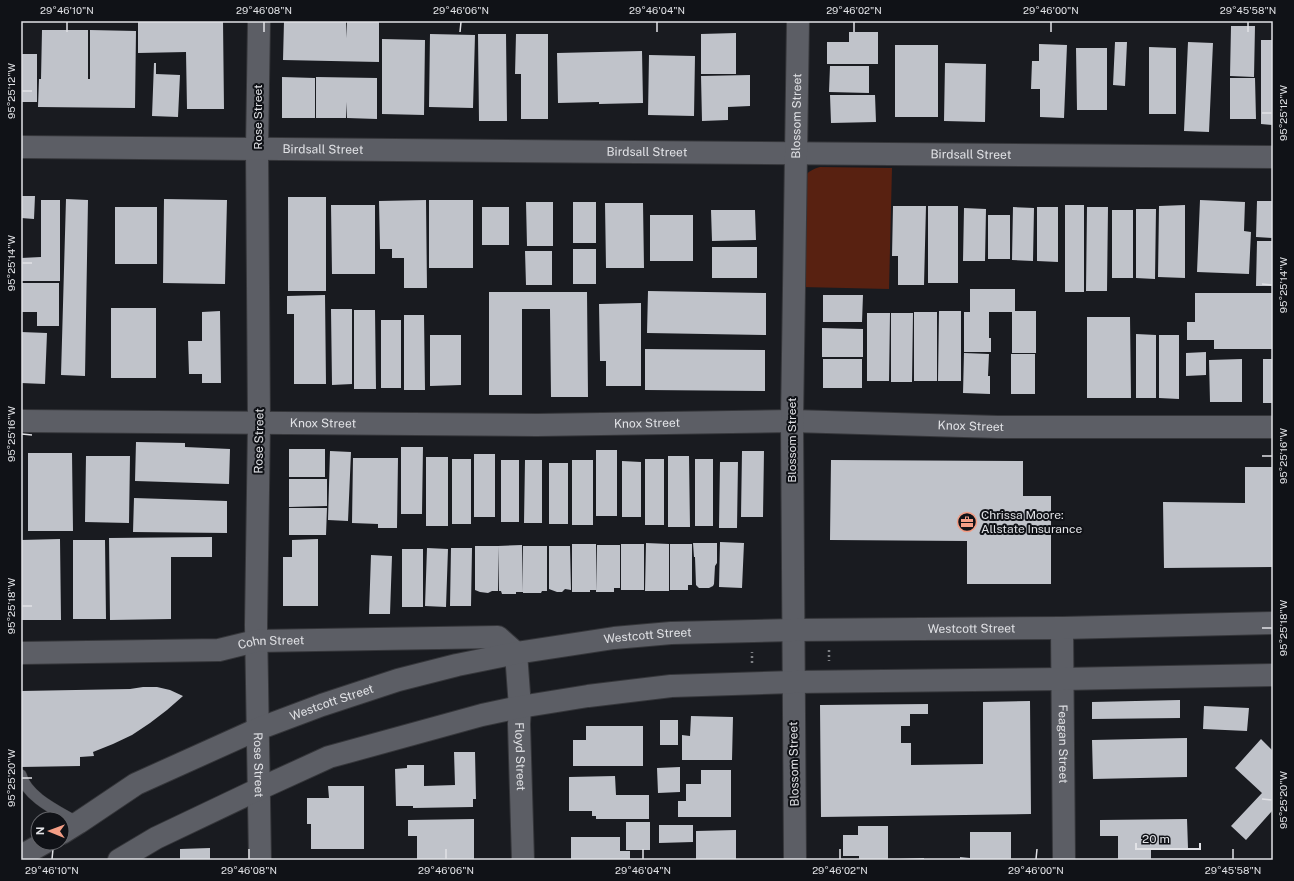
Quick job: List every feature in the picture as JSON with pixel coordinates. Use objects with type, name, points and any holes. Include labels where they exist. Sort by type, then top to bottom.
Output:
[{"type":"street","name":"Rose Street","points":[[259,21],[257,149],[259,424],[256,641],[260,860]]},
{"type":"street","name":"Blossom Street","points":[[795,860],[792,421],[798,21]]},
{"type":"street","name":"Birdsall Street","points":[[21,147],[1273,157]]},
{"type":"street","name":"Knox Street","points":[[21,421],[537,425],[792,421],[1006,427],[1273,427]]},
{"type":"street","name":"Westcott Street","points":[[70,828],[136,784],[258,729],[322,705],[398,680],[457,665],[516,653],[614,638],[672,633],[793,630],[1062,628],[1273,623]]},
{"type":"street","name":"Feagan Street","points":[[1062,628],[1064,860]]},
{"type":"street","name":"Cohn Street","points":[[21,653],[219,650],[256,641],[498,637],[516,653]]},
{"type":"street","name":"Floyd Street","points":[[516,653],[520,707],[519,724],[523,860]]},
{"type":"street","points":[[119,860],[156,838],[329,757],[482,715],[588,696],[671,686],[793,682],[1273,675]]},
{"type":"street","points":[[21,856],[30,851]]},
{"type":"lane","points":[[21,775],[22,780],[29,790],[52,811]]},
{"type":"path","points":[[828,645],[829,666]]},
{"type":"path","points":[[752,646],[752,668]]},
{"type":"shaded area","points":[[820,167],[892,168],[889,289],[801,287],[805,176],[811,170]]},
{"type":"building","points":[[138,21],[223,21],[224,109],[187,109],[186,52],[138,53]]},
{"type":"building","points":[[284,21],[346,21],[347,38],[347,21],[379,21],[379,62],[283,60]]},
{"type":"building","points":[[1231,26],[1255,26],[1254,77],[1230,76]]},
{"type":"building","points":[[42,30],[88,30],[88,79],[90,79],[90,30],[136,31],[135,108],[38,107],[39,79],[41,79]]},
{"type":"building","points":[[849,32],[878,32],[878,64],[827,64],[827,42],[849,42]]},
{"type":"building","points":[[736,33],[736,74],[701,74],[701,34]]},
{"type":"building","points":[[430,34],[475,35],[473,108],[429,107]]},
{"type":"building","points":[[478,34],[506,34],[507,121],[479,121]]},
{"type":"building","points":[[516,34],[548,34],[548,119],[521,119],[521,74],[515,74]]},
{"type":"building","points":[[382,39],[425,40],[424,115],[382,114]]},
{"type":"building","points":[[1261,40],[1273,40],[1273,125],[1261,124]]},
{"type":"building","points":[[1115,42],[1127,42],[1125,86],[1113,85]]},
{"type":"building","points":[[1188,42],[1213,43],[1209,132],[1184,131]]},
{"type":"building","points":[[1039,44],[1067,45],[1064,118],[1040,117],[1040,89],[1031,89],[1032,61],[1039,61]]},
{"type":"building","points":[[895,45],[938,45],[938,117],[895,117]]},
{"type":"building","points":[[1149,47],[1176,48],[1176,114],[1149,114]]},
{"type":"building","points":[[1076,48],[1107,48],[1107,110],[1077,110]]},
{"type":"building","points":[[642,51],[643,103],[558,103],[557,53]]},
{"type":"building","points":[[21,54],[37,54],[37,102],[21,102]]},
{"type":"building","points":[[649,55],[695,56],[694,116],[648,115]]},
{"type":"building","points":[[154,63],[156,63],[156,74],[180,75],[178,117],[152,116]]},
{"type":"building","points":[[945,63],[986,64],[985,122],[944,121]]},
{"type":"building","points":[[830,66],[869,66],[869,93],[829,92]]},
{"type":"building","points":[[750,75],[750,106],[728,107],[728,120],[702,121],[701,76]]},
{"type":"building","points":[[282,77],[315,78],[315,118],[282,118]]},
{"type":"building","points":[[316,77],[377,78],[377,119],[347,118],[347,102],[346,118],[316,118]]},
{"type":"building","points":[[1230,78],[1255,78],[1256,119],[1230,119]]},
{"type":"building","points":[[830,95],[875,95],[876,122],[831,123]]},
{"type":"building","points":[[21,196],[35,196],[34,219],[21,218]]},
{"type":"building","points":[[288,197],[326,197],[326,291],[288,291]]},
{"type":"building","points":[[66,199],[88,200],[85,376],[61,375]]},
{"type":"building","points":[[164,199],[227,200],[225,284],[163,283]]},
{"type":"building","points":[[41,200],[60,200],[60,281],[21,281],[21,258],[41,257]]},
{"type":"building","points":[[426,200],[427,288],[404,288],[404,258],[392,258],[392,249],[380,249],[379,201]]},
{"type":"building","points":[[429,200],[473,200],[473,268],[429,268]]},
{"type":"building","points":[[1200,200],[1245,202],[1244,231],[1251,232],[1249,274],[1197,272]]},
{"type":"building","points":[[1257,201],[1273,201],[1273,238],[1256,237]]},
{"type":"building","points":[[526,202],[553,202],[553,246],[527,246]]},
{"type":"building","points":[[573,202],[596,202],[596,243],[573,243]]},
{"type":"building","points":[[605,203],[643,203],[644,268],[606,268]]},
{"type":"building","points":[[331,205],[375,205],[375,274],[332,274]]},
{"type":"building","points":[[1065,205],[1084,205],[1084,292],[1065,292]]},
{"type":"building","points":[[1185,205],[1185,278],[1158,277],[1159,206]]},
{"type":"building","points":[[893,206],[926,206],[924,285],[898,285],[898,256],[892,256]]},
{"type":"building","points":[[928,206],[958,206],[958,283],[928,283]]},
{"type":"building","points":[[115,207],[157,207],[157,264],[115,264]]},
{"type":"building","points":[[482,207],[509,207],[509,245],[482,245]]},
{"type":"building","points":[[1013,207],[1034,208],[1033,261],[1012,260]]},
{"type":"building","points":[[1037,207],[1058,207],[1058,262],[1037,261]]},
{"type":"building","points":[[1087,207],[1108,207],[1107,291],[1086,291]]},
{"type":"building","points":[[964,208],[986,209],[985,261],[963,261]]},
{"type":"building","points":[[1136,209],[1156,209],[1155,279],[1136,278]]},
{"type":"building","points":[[711,210],[755,210],[756,240],[712,241]]},
{"type":"building","points":[[1112,210],[1133,210],[1133,278],[1112,278]]},
{"type":"building","points":[[650,215],[693,215],[693,261],[650,261]]},
{"type":"building","points":[[988,215],[1010,215],[1010,259],[988,259]]},
{"type":"building","points":[[1257,241],[1273,241],[1273,286],[1256,286]]},
{"type":"building","points":[[712,247],[757,247],[757,278],[712,278]]},
{"type":"building","points":[[573,249],[596,249],[596,284],[573,284]]},
{"type":"building","points":[[525,251],[552,251],[552,285],[526,285]]},
{"type":"building","points":[[21,283],[59,283],[59,326],[37,326],[37,312],[21,312]]},
{"type":"building","points":[[970,289],[1015,289],[1015,311],[1036,311],[1036,353],[1012,353],[1012,312],[989,312],[989,338],[991,338],[991,352],[964,352],[964,312],[970,312]]},
{"type":"building","points":[[648,291],[766,293],[766,335],[647,333]]},
{"type":"building","points":[[489,292],[587,292],[588,397],[551,397],[550,309],[522,309],[522,395],[489,395]]},
{"type":"building","points":[[1195,293],[1273,293],[1273,349],[1214,349],[1214,340],[1187,340],[1187,322],[1195,322]]},
{"type":"building","points":[[325,295],[326,384],[294,384],[294,314],[287,314],[287,296]]},
{"type":"building","points":[[823,295],[863,295],[862,322],[823,322]]},
{"type":"building","points":[[641,303],[641,386],[606,386],[606,361],[600,361],[599,304]]},
{"type":"building","points":[[111,308],[156,308],[156,378],[111,378]]},
{"type":"building","points":[[331,309],[352,309],[352,384],[332,385]]},
{"type":"building","points":[[354,310],[375,310],[376,389],[354,389]]},
{"type":"building","points":[[220,311],[221,383],[202,383],[202,374],[189,374],[188,341],[202,341],[202,312]]},
{"type":"building","points":[[939,311],[961,311],[961,381],[938,381]]},
{"type":"building","points":[[914,312],[937,312],[937,381],[914,381]]},
{"type":"building","points":[[867,313],[890,313],[889,381],[867,381]]},
{"type":"building","points":[[891,313],[913,313],[912,382],[891,382]]},
{"type":"building","points":[[404,315],[424,315],[425,390],[404,390]]},
{"type":"building","points":[[1087,317],[1130,317],[1131,398],[1087,398]]},
{"type":"building","points":[[381,320],[401,320],[401,388],[381,388]]},
{"type":"building","points":[[822,328],[863,329],[863,357],[822,357]]},
{"type":"building","points":[[21,332],[47,333],[45,384],[21,383]]},
{"type":"building","points":[[1136,334],[1156,335],[1156,398],[1136,398]]},
{"type":"building","points":[[430,335],[461,335],[461,385],[430,386]]},
{"type":"building","points":[[1159,335],[1179,335],[1179,399],[1159,398]]},
{"type":"building","points":[[645,349],[765,350],[765,391],[645,390]]},
{"type":"building","points":[[1206,352],[1206,375],[1186,376],[1186,353]]},
{"type":"building","points":[[964,353],[989,354],[988,376],[990,376],[990,394],[963,393]]},
{"type":"building","points":[[1011,354],[1035,354],[1035,394],[1011,394]]},
{"type":"building","points":[[823,359],[862,359],[862,388],[823,388]]},
{"type":"building","points":[[1242,359],[1242,402],[1210,402],[1209,360]]},
{"type":"building","points":[[1263,359],[1273,359],[1273,403],[1263,403]]},
{"type":"building","points":[[136,442],[185,443],[185,447],[230,449],[229,484],[135,481]]},
{"type":"building","points":[[401,447],[423,447],[422,514],[401,514]]},
{"type":"building","points":[[289,449],[325,449],[325,477],[289,477]]},
{"type":"building","points":[[596,450],[617,450],[617,516],[596,516]]},
{"type":"building","points":[[330,451],[351,452],[348,521],[328,520]]},
{"type":"building","points":[[742,451],[764,451],[763,517],[741,517]]},
{"type":"building","points":[[28,453],[72,453],[73,531],[28,531]]},
{"type":"building","points":[[474,454],[495,454],[495,517],[474,517]]},
{"type":"building","points":[[86,456],[130,456],[129,523],[85,522]]},
{"type":"building","points":[[668,456],[689,456],[690,527],[668,527]]},
{"type":"building","points":[[426,457],[448,457],[448,526],[426,526]]},
{"type":"building","points":[[353,458],[398,458],[397,528],[378,528],[378,524],[352,523]]},
{"type":"building","points":[[452,459],[471,459],[471,524],[452,524]]},
{"type":"building","points":[[645,459],[664,459],[664,525],[645,525]]},
{"type":"building","points":[[695,459],[713,459],[713,526],[695,526]]},
{"type":"building","points":[[501,460],[519,460],[519,522],[501,522]]},
{"type":"building","points":[[525,460],[542,460],[542,523],[524,523]]},
{"type":"building","points":[[572,460],[593,460],[593,525],[572,525]]},
{"type":"building","points":[[831,460],[1023,461],[1023,496],[1051,496],[1051,584],[967,584],[967,541],[830,540]]},
{"type":"building","points":[[622,461],[641,462],[641,517],[622,517]]},
{"type":"building","points":[[720,462],[738,462],[737,528],[719,528]]},
{"type":"building","points":[[549,463],[568,463],[568,524],[549,524]]},
{"type":"building","points":[[1245,467],[1273,467],[1273,567],[1164,568],[1163,502],[1245,503]]},
{"type":"building","points":[[289,479],[327,479],[327,506],[289,507]]},
{"type":"building","points":[[134,498],[227,501],[227,533],[133,532]]},
{"type":"building","points":[[289,508],[327,508],[326,535],[289,535]]},
{"type":"building","points":[[212,537],[212,557],[171,557],[171,619],[110,620],[109,538]]},
{"type":"building","points":[[60,539],[61,620],[21,620],[21,540]]},
{"type":"building","points":[[318,539],[318,606],[283,606],[283,557],[292,557],[292,540]]},
{"type":"building","points":[[73,540],[105,540],[106,619],[73,619]]},
{"type":"building","points":[[720,542],[744,543],[742,588],[719,587]]},
{"type":"building","points":[[646,543],[669,544],[669,591],[645,591]]},
{"type":"building","points":[[693,543],[717,543],[717,563],[715,566],[714,584],[709,588],[699,588],[696,585]]},
{"type":"building","points":[[572,544],[596,544],[596,590],[590,590],[590,592],[572,592]]},
{"type":"building","points":[[621,544],[644,544],[644,590],[621,590]]},
{"type":"building","points":[[670,544],[692,544],[692,585],[688,585],[688,590],[670,590]]},
{"type":"building","points":[[522,545],[523,592],[516,592],[516,594],[502,594],[501,591],[499,591],[498,546]]},
{"type":"building","points":[[597,545],[620,545],[620,588],[614,588],[614,592],[596,592]]},
{"type":"building","points":[[475,546],[498,546],[498,591],[488,593],[475,590]]},
{"type":"building","points":[[523,546],[547,546],[547,591],[542,591],[541,593],[523,593]]},
{"type":"building","points":[[549,546],[570,546],[571,590],[565,589],[562,592],[557,592],[549,589]]},
{"type":"building","points":[[427,548],[448,549],[446,607],[425,606]]},
{"type":"building","points":[[451,548],[472,548],[471,606],[450,606]]},
{"type":"building","points":[[402,549],[423,549],[423,607],[402,607]]},
{"type":"building","points":[[371,555],[392,556],[390,614],[369,614]]},
{"type":"building","points":[[157,687],[170,690],[183,696],[150,723],[132,735],[93,752],[94,756],[80,757],[80,766],[21,767],[21,691],[130,689]]},
{"type":"building","points":[[1180,700],[1180,718],[1092,719],[1092,702]]},
{"type":"building","points":[[1030,701],[1031,814],[821,817],[820,705],[928,704],[928,714],[910,714],[910,726],[901,726],[901,743],[911,743],[911,765],[983,764],[983,702]]},
{"type":"building","points":[[1204,706],[1249,708],[1247,731],[1203,729]]},
{"type":"building","points":[[691,716],[733,717],[732,760],[682,760],[682,735],[690,736]]},
{"type":"building","points":[[660,720],[678,720],[678,745],[660,745]]},
{"type":"building","points":[[586,726],[643,726],[643,766],[573,766],[573,740],[586,740]]},
{"type":"building","points":[[1187,738],[1187,777],[1093,779],[1092,740]]},
{"type":"building","points":[[1261,739],[1273,751],[1273,810],[1246,840],[1231,826],[1262,793],[1235,768]]},
{"type":"building","points":[[454,752],[475,752],[476,799],[473,799],[473,807],[413,808],[413,806],[396,806],[395,769],[407,768],[407,765],[424,765],[424,786],[455,785]]},
{"type":"building","points":[[680,767],[680,792],[658,793],[657,768]]},
{"type":"building","points":[[701,770],[731,770],[731,817],[678,817],[678,801],[686,801],[686,784],[701,784]]},
{"type":"building","points":[[615,776],[616,795],[649,795],[649,819],[596,819],[596,816],[592,816],[592,811],[569,811],[569,777]]},
{"type":"building","points":[[328,786],[364,786],[364,849],[311,849],[311,824],[307,824],[307,798],[329,798]]},
{"type":"building","points":[[474,819],[474,860],[417,860],[417,836],[408,836],[408,820]]},
{"type":"building","points":[[1187,819],[1188,848],[1151,848],[1151,860],[1118,860],[1118,836],[1100,836],[1100,820]]},
{"type":"building","points":[[626,822],[650,822],[650,850],[626,850]]},
{"type":"building","points":[[659,825],[693,825],[693,842],[659,843]]},
{"type":"building","points":[[858,826],[888,826],[888,860],[859,860],[859,856],[843,856],[843,835],[858,835]]},
{"type":"building","points":[[736,830],[736,860],[696,860],[696,831]]},
{"type":"building","points":[[970,832],[1011,832],[1011,860],[960,860],[960,857],[970,858]]},
{"type":"building","points":[[571,837],[620,837],[620,851],[630,851],[630,860],[571,860]]},
{"type":"building","points":[[210,848],[210,860],[180,860],[180,849]]},
{"type":"building","points":[[924,858],[924,860],[900,860],[900,859]]},
{"type":"place","name":"Chrissa Moore: Allstate Insurance","points":[[967,522]]}]
